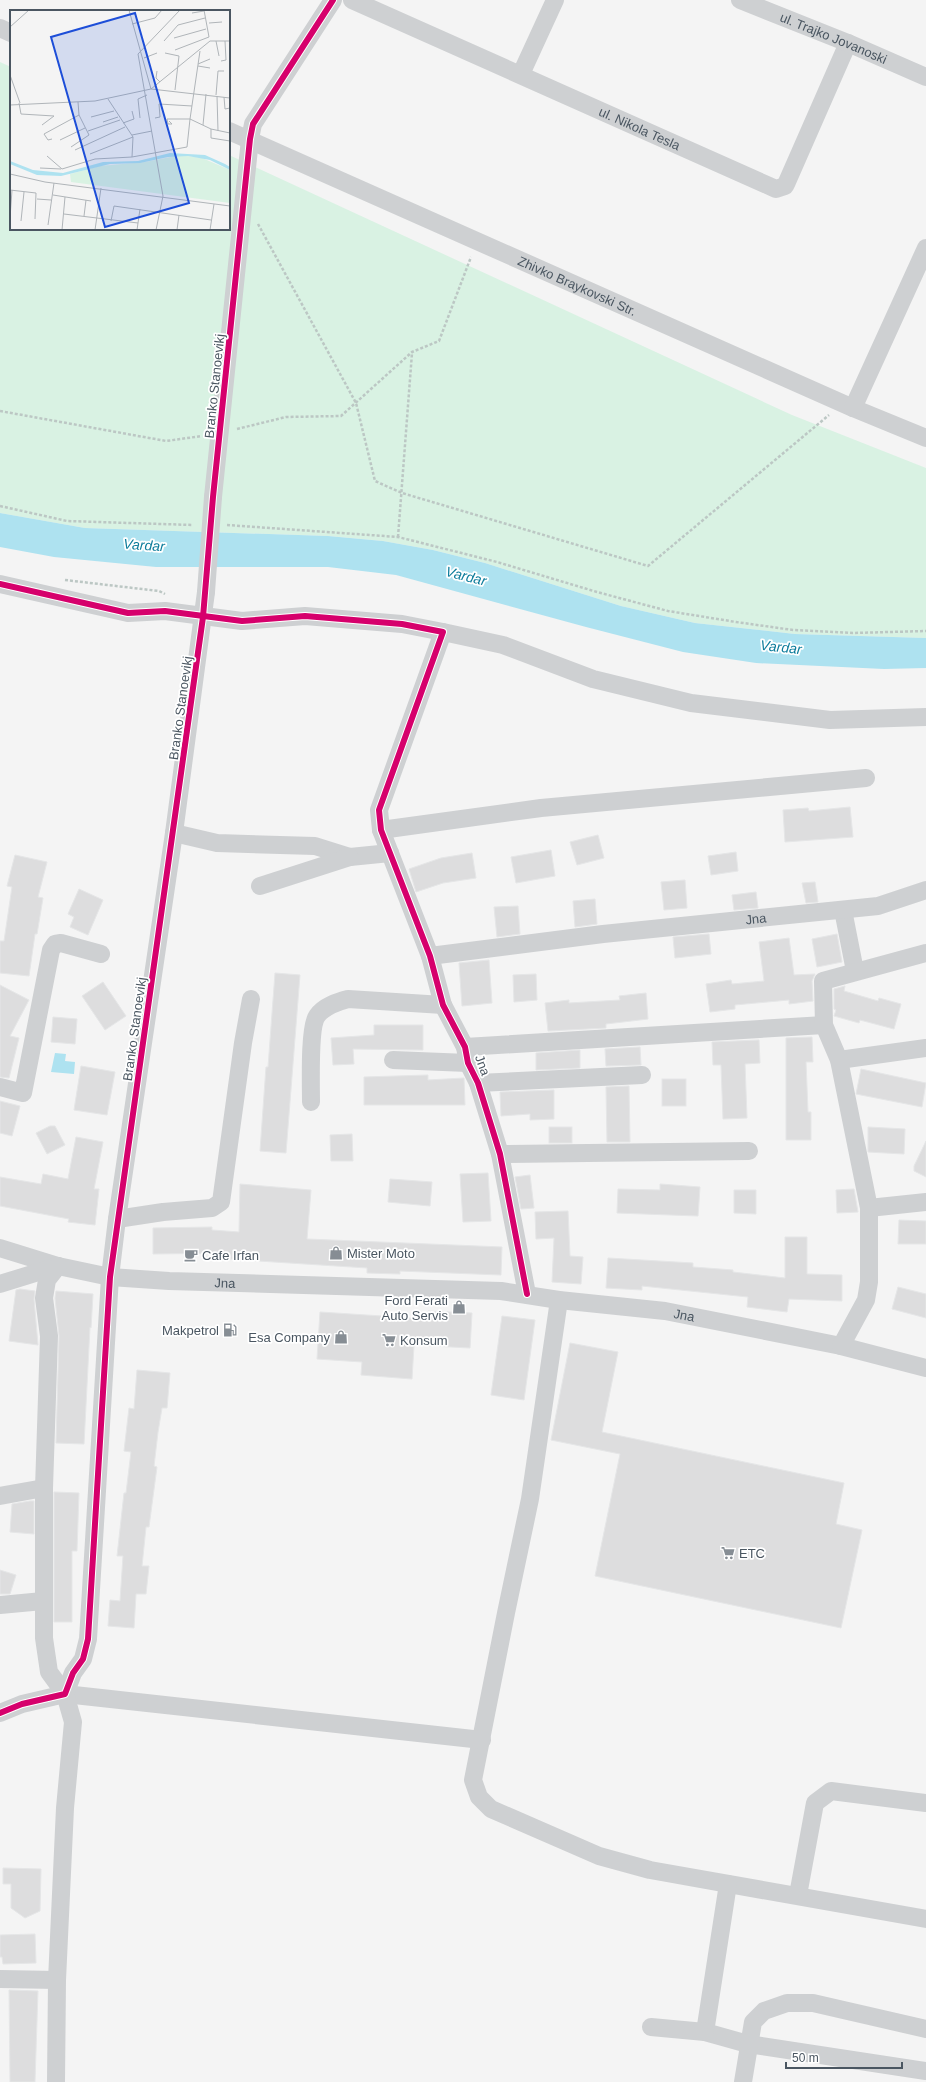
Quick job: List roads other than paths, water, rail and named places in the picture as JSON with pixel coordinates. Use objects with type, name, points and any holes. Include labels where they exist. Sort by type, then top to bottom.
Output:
[{"type":"street","name":"Branko Stanoevikj","points":[[65,1694],[73,1673],[83,1659],[88,1639],[110,1277],[117,1219],[174,833],[203,617],[213,497],[250,139],[253,124],[333,0]]},
{"type":"street","name":"ul. Nikola Tesla","points":[[352,0],[521,74],[776,189],[785,186],[787,182],[848,43]]},
{"type":"street","points":[[521,74],[555,0]]},
{"type":"street","name":"ul. Trajko Jovanoski","points":[[740,0],[848,43],[926,78]]},
{"type":"street","points":[[0,28],[10,33]]},
{"type":"street","name":"Zhivko Braykovski Str.","points":[[230,131],[848,406],[926,438]]},
{"type":"street","points":[[848,406],[926,248]]},
{"type":"street","points":[[0,584],[128,613],[165,611],[242,621],[305,616],[402,624],[503,645],[593,679],[691,703],[830,720],[926,716]]},
{"type":"street","name":"Jna","points":[[443,632],[380,810],[381,830],[430,956],[443,1005],[467,1055],[478,1083],[500,1154],[526,1294]]},
{"type":"street","points":[[381,830],[541,808],[866,778]]},
{"type":"street","points":[[174,833],[217,843],[315,846],[350,857]]},
{"type":"street","points":[[260,886],[350,857],[390,853]]},
{"type":"street","name":"Jna","points":[[430,956],[619,932],[878,906],[926,890]]},
{"type":"street","points":[[843,910],[855,971]]},
{"type":"street","points":[[0,1087],[23,1093],[51,950],[55,944],[62,943],[101,954]]},
{"type":"street","points":[[841,1346],[866,1300],[869,1282],[869,1208],[838,1060],[824,1025],[823,981],[855,971],[926,953]]},
{"type":"street","points":[[117,1219],[163,1212],[212,1208],[221,1202],[243,1043],[251,999]]},
{"type":"street","points":[[311,1102],[312,1040],[315,1018],[322,1010],[337,1002],[348,999],[443,1005]]},
{"type":"street","name":"Jna","points":[[393,1060],[824,1025]]},
{"type":"street","points":[[838,1060],[926,1048]]},
{"type":"street","name":"Jna","points":[[478,1083],[642,1076]]},
{"type":"street","points":[[500,1154],[749,1151]]},
{"type":"street","points":[[869,1208],[926,1202]]},
{"type":"street","name":"Jna","points":[[0,1248],[58,1266],[110,1277],[169,1281],[501,1291],[558,1300],[665,1311],[841,1346],[926,1368]]},
{"type":"street","points":[[0,1284],[58,1266]]},
{"type":"street","points":[[56,2082],[57,1980],[65,1808],[73,1722],[65,1694],[49,1672],[44,1638],[44,1488],[49,1336],[44,1298],[47,1280],[58,1266]]},
{"type":"street","points":[[558,1300],[530,1499],[473,1780],[479,1797],[491,1809],[599,1856],[650,1870],[798,1895],[926,1919]]},
{"type":"street","points":[[0,1496],[44,1488]]},
{"type":"street","points":[[0,1605],[43,1602]]},
{"type":"street","points":[[0,1713],[22,1704],[65,1694],[482,1740]]},
{"type":"street","points":[[798,1895],[815,1803],[831,1791],[926,1803]]},
{"type":"street","points":[[705,2032],[728,1884]]},
{"type":"street","points":[[0,1979],[57,1980]]},
{"type":"street","points":[[743,2082],[748,2044],[753,2022],[764,2012],[787,2003],[813,2003],[926,2029]]},
{"type":"street","points":[[652,2027],[705,2032],[748,2044],[926,2071]]},
{"type":"water","name":"Vardar","points":[[0,513],[85,528],[328,536],[383,541],[433,550],[485,563],[621,606],[695,623],[795,634],[926,638],[926,668],[884,669],[756,663],[683,652],[396,575],[328,567],[156,567],[54,557],[0,547]]},
{"type":"water","points":[[55,1053],[66,1054],[65,1061],[75,1062],[74,1074],[51,1072]]},
{"type":"place","name":"Mister Moto","points":[[336,1253]]},
{"type":"place","name":"Cafe Irfan","points":[[191,1255]]},
{"type":"place","name":"Ford Ferati Auto Servis","points":[[459,1307]]},
{"type":"place","name":"Makpetrol","points":[[230,1330]]},
{"type":"place","name":"Esa Company","points":[[341,1337]]},
{"type":"place","name":"Konsum","points":[[389,1340]]},
{"type":"place","name":"ETC","points":[[728,1553]]}]
